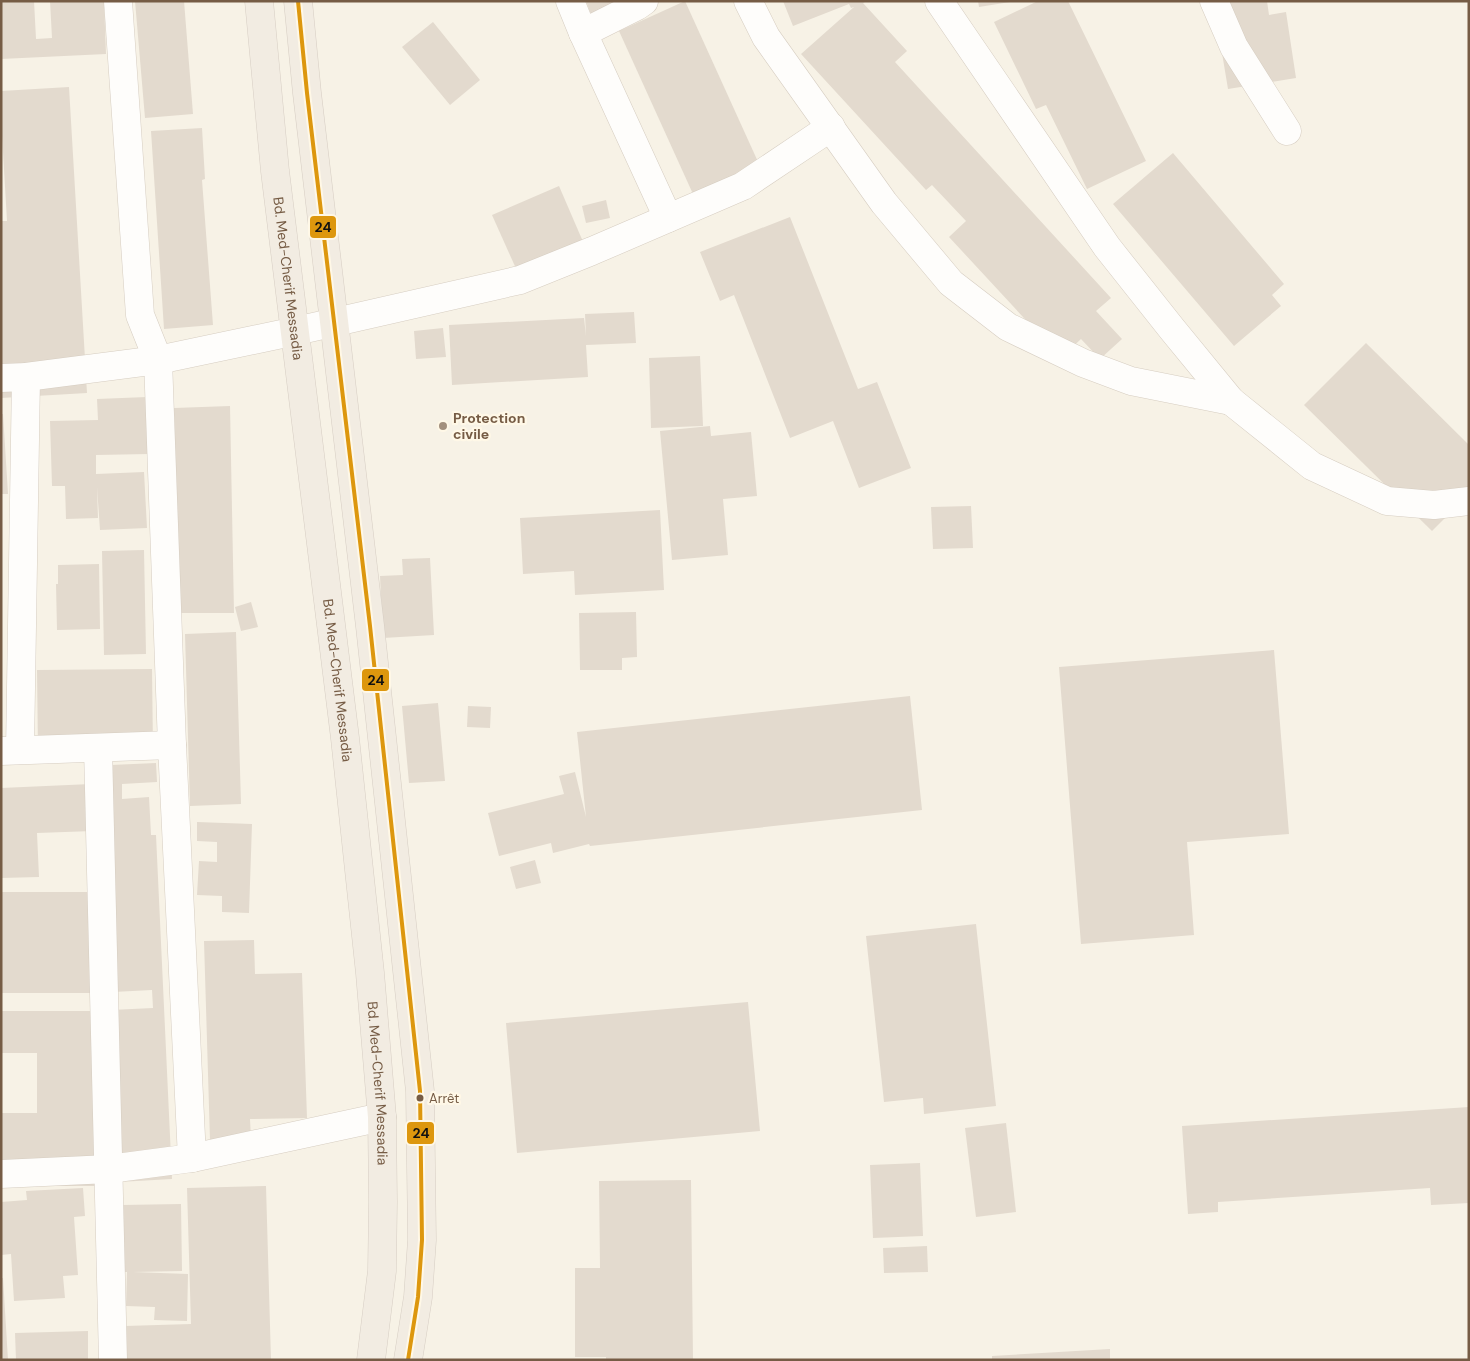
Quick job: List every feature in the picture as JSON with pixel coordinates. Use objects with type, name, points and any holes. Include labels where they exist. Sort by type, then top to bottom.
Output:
[{"type":"highway","name":"Bd. Med-Cherif Messadia","points":[[259,1],[275,170],[346,748],[370,973],[382,1117],[384,1202],[382,1271],[371,1360]]},
{"type":"highway","points":[[298,1],[307,93],[370,626],[420,1091],[422,1240],[418,1297],[408,1360]]},
{"type":"street","points":[[118,1],[140,315],[158,360],[172,745],[192,1158]]},
{"type":"street","points":[[570,1],[668,218]]},
{"type":"street","points":[[583,33],[644,1]]},
{"type":"street","points":[[748,1],[766,37],[884,203],[951,283],[1008,327],[1083,363],[1131,381],[1231,401]]},
{"type":"street","points":[[939,1],[1107,247],[1231,401],[1312,466],[1387,501],[1434,505],[1469,501]]},
{"type":"street","points":[[1214,1],[1234,47],[1287,131]]},
{"type":"street","points":[[172,745],[11,751],[13,378],[158,360],[520,280],[743,186],[831,127]]},
{"type":"street","points":[[98,748],[113,1360]]},
{"type":"street","points":[[1,1174],[108,1169],[192,1158],[382,1117]]},
{"type":"building","points":[[1,1],[34,1],[36,39],[52,38],[50,1],[104,1],[106,54],[1,59]]},
{"type":"building","points":[[135,1],[184,1],[193,114],[145,118]]},
{"type":"building","points":[[586,1],[633,1],[593,20]]},
{"type":"building","points":[[685,1],[764,175],[698,205],[619,31]]},
{"type":"building","points":[[783,1],[867,1],[863,3],[907,51],[895,62],[1111,298],[1096,311],[1122,339],[1100,359],[1081,339],[1061,358],[949,237],[966,221],[932,185],[926,190],[801,54],[854,7],[851,8],[849,4],[793,26]]},
{"type":"building","points":[[978,1],[1010,1],[1010,2],[979,7]]},
{"type":"building","points":[[1038,1],[1068,1],[1146,161],[1087,189],[1046,105],[1036,109],[994,22]]},
{"type":"building","points":[[1205,1],[1267,1],[1269,15],[1286,12],[1296,78],[1228,89],[1216,17]]},
{"type":"building","points":[[433,22],[480,80],[450,105],[402,47]]},
{"type":"building","points":[[69,87],[87,393],[1,398],[1,221],[7,221],[1,91]]},
{"type":"building","points":[[202,128],[205,179],[202,180],[213,325],[164,329],[151,131]]},
{"type":"building","points":[[1173,153],[1284,284],[1272,295],[1281,306],[1234,346],[1113,204]]},
{"type":"building","points":[[559,186],[584,244],[518,273],[492,215]]},
{"type":"building","points":[[606,200],[610,218],[586,223],[582,206]]},
{"type":"building","points":[[790,217],[858,389],[877,382],[911,468],[859,488],[833,421],[790,438],[734,295],[720,301],[700,252]]},
{"type":"building","points":[[634,312],[636,343],[586,345],[588,377],[452,385],[449,325],[584,318],[586,336],[585,314]]},
{"type":"building","points":[[443,328],[446,357],[416,359],[414,331]]},
{"type":"building","points":[[1366,343],[1469,445],[1469,494],[1432,531],[1304,405]]},
{"type":"building","points":[[700,356],[703,426],[651,428],[649,358]]},
{"type":"building","points":[[147,397],[149,454],[96,455],[96,474],[144,472],[147,528],[100,530],[97,487],[98,518],[66,519],[65,486],[52,486],[50,421],[98,420],[97,399]]},
{"type":"building","points":[[230,406],[234,613],[179,613],[174,408]]},
{"type":"building","points":[[1,414],[3,414],[8,494],[1,494]]},
{"type":"building","points":[[710,426],[711,436],[751,432],[757,496],[723,499],[728,555],[672,560],[660,431]]},
{"type":"building","points":[[971,506],[973,548],[933,549],[931,507]]},
{"type":"building","points":[[660,510],[664,590],[575,595],[574,571],[523,574],[520,518]]},
{"type":"building","points":[[144,550],[146,654],[104,655],[102,551]]},
{"type":"building","points":[[430,558],[434,635],[383,638],[380,576],[403,575],[402,559]]},
{"type":"building","points":[[99,564],[100,629],[57,630],[56,584],[58,584],[58,565]]},
{"type":"building","points":[[251,602],[258,627],[241,631],[235,607]]},
{"type":"building","points":[[636,612],[637,657],[622,658],[622,670],[580,670],[579,613]]},
{"type":"building","points":[[236,632],[241,804],[190,806],[185,634]]},
{"type":"building","points":[[1274,650],[1289,834],[1187,842],[1194,935],[1081,944],[1059,667]]},
{"type":"building","points":[[152,669],[153,750],[38,751],[37,670]]},
{"type":"building","points":[[910,696],[922,810],[590,846],[589,844],[553,853],[551,843],[499,856],[488,813],[564,794],[559,776],[575,772],[586,817],[577,732]]},
{"type":"building","points":[[438,703],[445,781],[409,783],[402,706]]},
{"type":"building","points":[[468,706],[491,707],[490,728],[467,727]]},
{"type":"building","points":[[156,763],[157,782],[122,784],[122,799],[149,797],[151,835],[156,835],[172,1179],[119,1182],[111,1010],[153,1008],[152,990],[113,992],[111,765]]},
{"type":"building","points":[[91,784],[93,831],[37,833],[39,877],[1,878],[1,788]]},
{"type":"building","points":[[197,822],[252,824],[249,913],[222,912],[222,896],[197,895],[199,861],[217,862],[217,842],[197,841]]},
{"type":"building","points":[[535,860],[541,883],[516,889],[510,867]]},
{"type":"building","points":[[1,892],[96,892],[96,993],[1,993]]},
{"type":"building","points":[[976,924],[996,1106],[924,1114],[923,1098],[884,1102],[866,936]]},
{"type":"building","points":[[254,940],[255,974],[302,973],[307,1118],[250,1119],[251,1139],[210,1140],[204,941]]},
{"type":"building","points":[[748,1002],[760,1131],[517,1153],[506,1023]]},
{"type":"building","points":[[1,1011],[95,1011],[95,1186],[27,1186],[1,1176],[1,1113],[37,1113],[37,1053],[1,1053]]},
{"type":"building","points":[[1469,1107],[1469,1203],[1431,1205],[1430,1188],[1218,1202],[1218,1212],[1188,1214],[1182,1126]]},
{"type":"building","points":[[1006,1123],[1016,1212],[976,1217],[965,1128]]},
{"type":"building","points":[[920,1163],[923,1236],[873,1238],[870,1165]]},
{"type":"building","points":[[691,1180],[693,1360],[606,1360],[606,1357],[575,1357],[575,1268],[600,1268],[599,1181]]},
{"type":"building","points":[[266,1186],[271,1360],[127,1360],[125,1326],[191,1324],[187,1188]]},
{"type":"building","points":[[83,1188],[85,1216],[74,1217],[78,1275],[63,1276],[65,1298],[14,1301],[11,1254],[1,1255],[1,1202],[27,1200],[26,1191]]},
{"type":"building","points":[[181,1204],[182,1271],[133,1272],[188,1274],[187,1321],[154,1320],[155,1307],[126,1306],[127,1272],[123,1272],[122,1205]]},
{"type":"building","points":[[927,1246],[928,1272],[884,1273],[883,1248]]},
{"type":"building","points":[[1,1278],[3,1278],[8,1360],[1,1360]]},
{"type":"building","points":[[88,1331],[88,1360],[16,1360],[15,1333]]},
{"type":"building","points":[[1110,1349],[1110,1360],[992,1360],[992,1356]]},
{"type":"transit line","name":"24","points":[[298,1],[307,93],[370,626],[420,1091],[422,1240],[418,1297],[408,1360]]},
{"type":"place","name":"Protection civile","points":[[443,426]]},
{"type":"place","name":"Arrêt","points":[[420,1098]]}]
